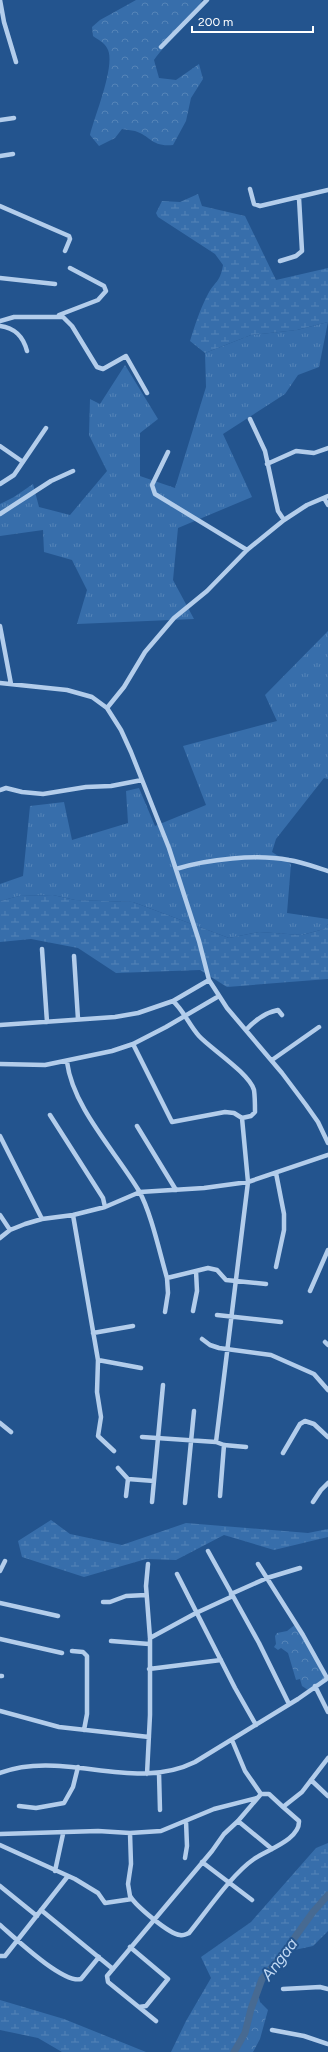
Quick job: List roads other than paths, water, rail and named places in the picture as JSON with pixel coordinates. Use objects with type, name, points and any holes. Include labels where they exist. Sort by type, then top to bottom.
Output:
[{"type":"street","points":[[0,0],[4,22],[16,62]]},
{"type":"street","points":[[161,47],[207,0]]},
{"type":"street","points":[[0,120],[14,118]]},
{"type":"street","points":[[0,156],[13,154]]},
{"type":"street","points":[[250,189],[256,205],[299,198],[328,190]]},
{"type":"street","points":[[280,261],[296,256],[302,251],[299,198]]},
{"type":"street","points":[[0,206],[69,236],[70,240],[65,251]]},
{"type":"street","points":[[58,316],[98,300],[106,291],[104,286],[70,268]]},
{"type":"street","points":[[0,278],[55,284]]},
{"type":"street","points":[[0,321],[14,317],[58,316],[67,319],[97,367],[103,369],[121,357],[127,357],[147,393]]},
{"type":"street","points":[[0,326],[8,327],[17,333],[27,351]]},
{"type":"street","points":[[250,419],[265,451],[278,511],[284,520]]},
{"type":"street","points":[[0,484],[14,475],[46,428]]},
{"type":"street","points":[[0,446],[23,462]]},
{"type":"street","points":[[267,464],[296,452],[314,453],[328,448]]},
{"type":"street","points":[[168,452],[152,485],[155,494],[247,550]]},
{"type":"street","points":[[0,514],[51,481],[73,471]]},
{"type":"street","points":[[107,708],[124,687],[145,652],[174,618],[207,592],[247,550],[284,520],[307,505],[326,497],[328,505]]},
{"type":"street","points":[[0,626],[11,684]]},
{"type":"street","points":[[0,684],[67,690],[92,697],[107,708],[121,730],[176,869],[200,941],[209,980],[219,996],[272,1060],[310,1111],[328,1143]]},
{"type":"street","points":[[0,790],[6,788],[22,792],[43,794],[86,787],[112,786],[142,780]]},
{"type":"street","points":[[176,869],[224,860],[268,858],[288,860],[328,871]]},
{"type":"street","points":[[42,949],[47,1022]]},
{"type":"street","points":[[74,956],[78,1019]]},
{"type":"street","points":[[0,1025],[127,1015],[173,1002],[209,980]]},
{"type":"street","points":[[0,1064],[44,1065],[67,1062],[133,1044],[219,996]]},
{"type":"street","points":[[133,1044],[172,1122],[225,1112],[234,1113],[242,1118],[251,1116],[255,1112],[252,1086],[234,1066],[202,1039],[191,1027],[173,1002]]},
{"type":"street","points":[[246,1030],[255,1020],[269,1012],[278,1010],[282,1015]]},
{"type":"street","points":[[272,1060],[319,1026]]},
{"type":"street","points":[[67,1062],[69,1078],[74,1089],[110,1150],[140,1192],[167,1278],[168,1293],[165,1312]]},
{"type":"street","points":[[50,1115],[103,1198],[105,1207]]},
{"type":"street","points":[[216,1442],[229,1349],[248,1182],[242,1118]]},
{"type":"street","points":[[137,1126],[176,1190]]},
{"type":"street","points":[[0,1136],[26,1184],[42,1219]]},
{"type":"street","points":[[0,1238],[10,1230],[42,1219],[72,1215],[105,1207],[140,1192],[176,1190],[248,1182],[328,1155]]},
{"type":"street","points":[[276,1173],[284,1214],[284,1230],[276,1267]]},
{"type":"street","points":[[0,1215],[10,1230]]},
{"type":"street","points":[[72,1215],[98,1360],[97,1392],[101,1417],[98,1436],[114,1451]]},
{"type":"street","points":[[310,1291],[328,1250]]},
{"type":"street","points":[[167,1278],[213,1268],[217,1270],[223,1278],[266,1284]]},
{"type":"street","points":[[193,1311],[197,1292],[196,1271]]},
{"type":"street","points":[[217,1315],[281,1322]]},
{"type":"street","points":[[93,1333],[132,1326]]},
{"type":"street","points":[[202,1339],[210,1345],[271,1354],[314,1374],[328,1390]]},
{"type":"street","points":[[98,1360],[141,1368]]},
{"type":"street","points":[[152,1502],[163,1385]]},
{"type":"street","points":[[185,1503],[194,1412]]},
{"type":"street","points":[[283,1452],[300,1424],[305,1421],[314,1424],[328,1437]]},
{"type":"street","points":[[0,1423],[11,1432]]},
{"type":"street","points":[[142,1437],[216,1442],[224,1445],[246,1447]]},
{"type":"street","points":[[220,1496],[224,1445]]},
{"type":"street","points":[[118,1468],[128,1479],[154,1481]]},
{"type":"street","points":[[126,1496],[128,1479]]},
{"type":"street","points":[[313,1502],[328,1483]]},
{"type":"street","points":[[208,1551],[259,1643],[289,1704]]},
{"type":"street","points":[[0,1571],[5,1561]]},
{"type":"street","points":[[147,1774],[150,1638],[146,1595],[148,1564]]},
{"type":"street","points":[[0,1773],[26,1766],[78,1767],[134,1774],[159,1773],[185,1767],[232,1740],[304,1695],[314,1686],[327,1678],[301,1631],[258,1564]]},
{"type":"street","points":[[150,1638],[266,1578],[300,1568]]},
{"type":"street","points":[[177,1574],[196,1613],[256,1725]]},
{"type":"street","points":[[102,1602],[110,1602],[126,1596],[146,1595]]},
{"type":"street","points":[[0,1603],[58,1616]]},
{"type":"street","points":[[0,1639],[62,1653]]},
{"type":"street","points":[[111,1641],[149,1644]]},
{"type":"street","points":[[72,1651],[83,1652],[87,1656],[87,1714],[84,1730]]},
{"type":"street","points":[[149,1669],[221,1660]]},
{"type":"street","points":[[314,1686],[328,1712]]},
{"type":"street","points":[[1,1712],[52,1725],[149,1737]]},
{"type":"street","points":[[232,1740],[245,1771],[259,1796]]},
{"type":"street","points":[[283,1807],[293,1801],[328,1758]]},
{"type":"street","points":[[19,1806],[36,1808],[64,1803],[73,1787],[78,1767]]},
{"type":"street","points":[[159,1773],[160,1810]]},
{"type":"street","points":[[311,1780],[328,1796]]},
{"type":"street","points":[[0,1834],[63,1834],[98,1831],[130,1833],[161,1831],[228,1804],[269,1794],[298,1820],[299,1824],[286,1841],[253,1859],[229,1883],[189,1933],[184,1935],[177,1934],[154,1918],[132,1899],[128,1884],[131,1864],[130,1833]]},
{"type":"street","points":[[156,2021],[108,1982],[107,1976],[224,1834],[238,1821],[259,1796]]},
{"type":"street","points":[[185,1858],[187,1846],[186,1821]]},
{"type":"street","points":[[238,1821],[272,1849]]},
{"type":"street","points":[[55,1871],[63,1834]]},
{"type":"street","points":[[0,1846],[68,1876],[95,1890],[106,1903],[132,1899]]},
{"type":"street","points":[[202,1862],[252,1900]]},
{"type":"street","points":[[0,1956],[5,1956],[68,1876]]},
{"type":"street","points":[[0,1886],[37,1916]]},
{"type":"street","points":[[41,1910],[113,1969]]},
{"type":"street","points":[[0,1925],[58,1973],[76,1980],[84,1977],[99,1957]]},
{"type":"street","points":[[130,1948],[168,1979],[146,2006],[139,2007]]},
{"type":"street","points":[[283,1989],[320,1987],[328,1989]]},
{"type":"street","points":[[272,2030],[304,2036],[328,2044]]},
{"type":"waterway","name":"Angaa","points":[[234,2052],[245,2033],[251,2009],[262,1979],[280,1958],[313,1912],[328,1895]]}]
